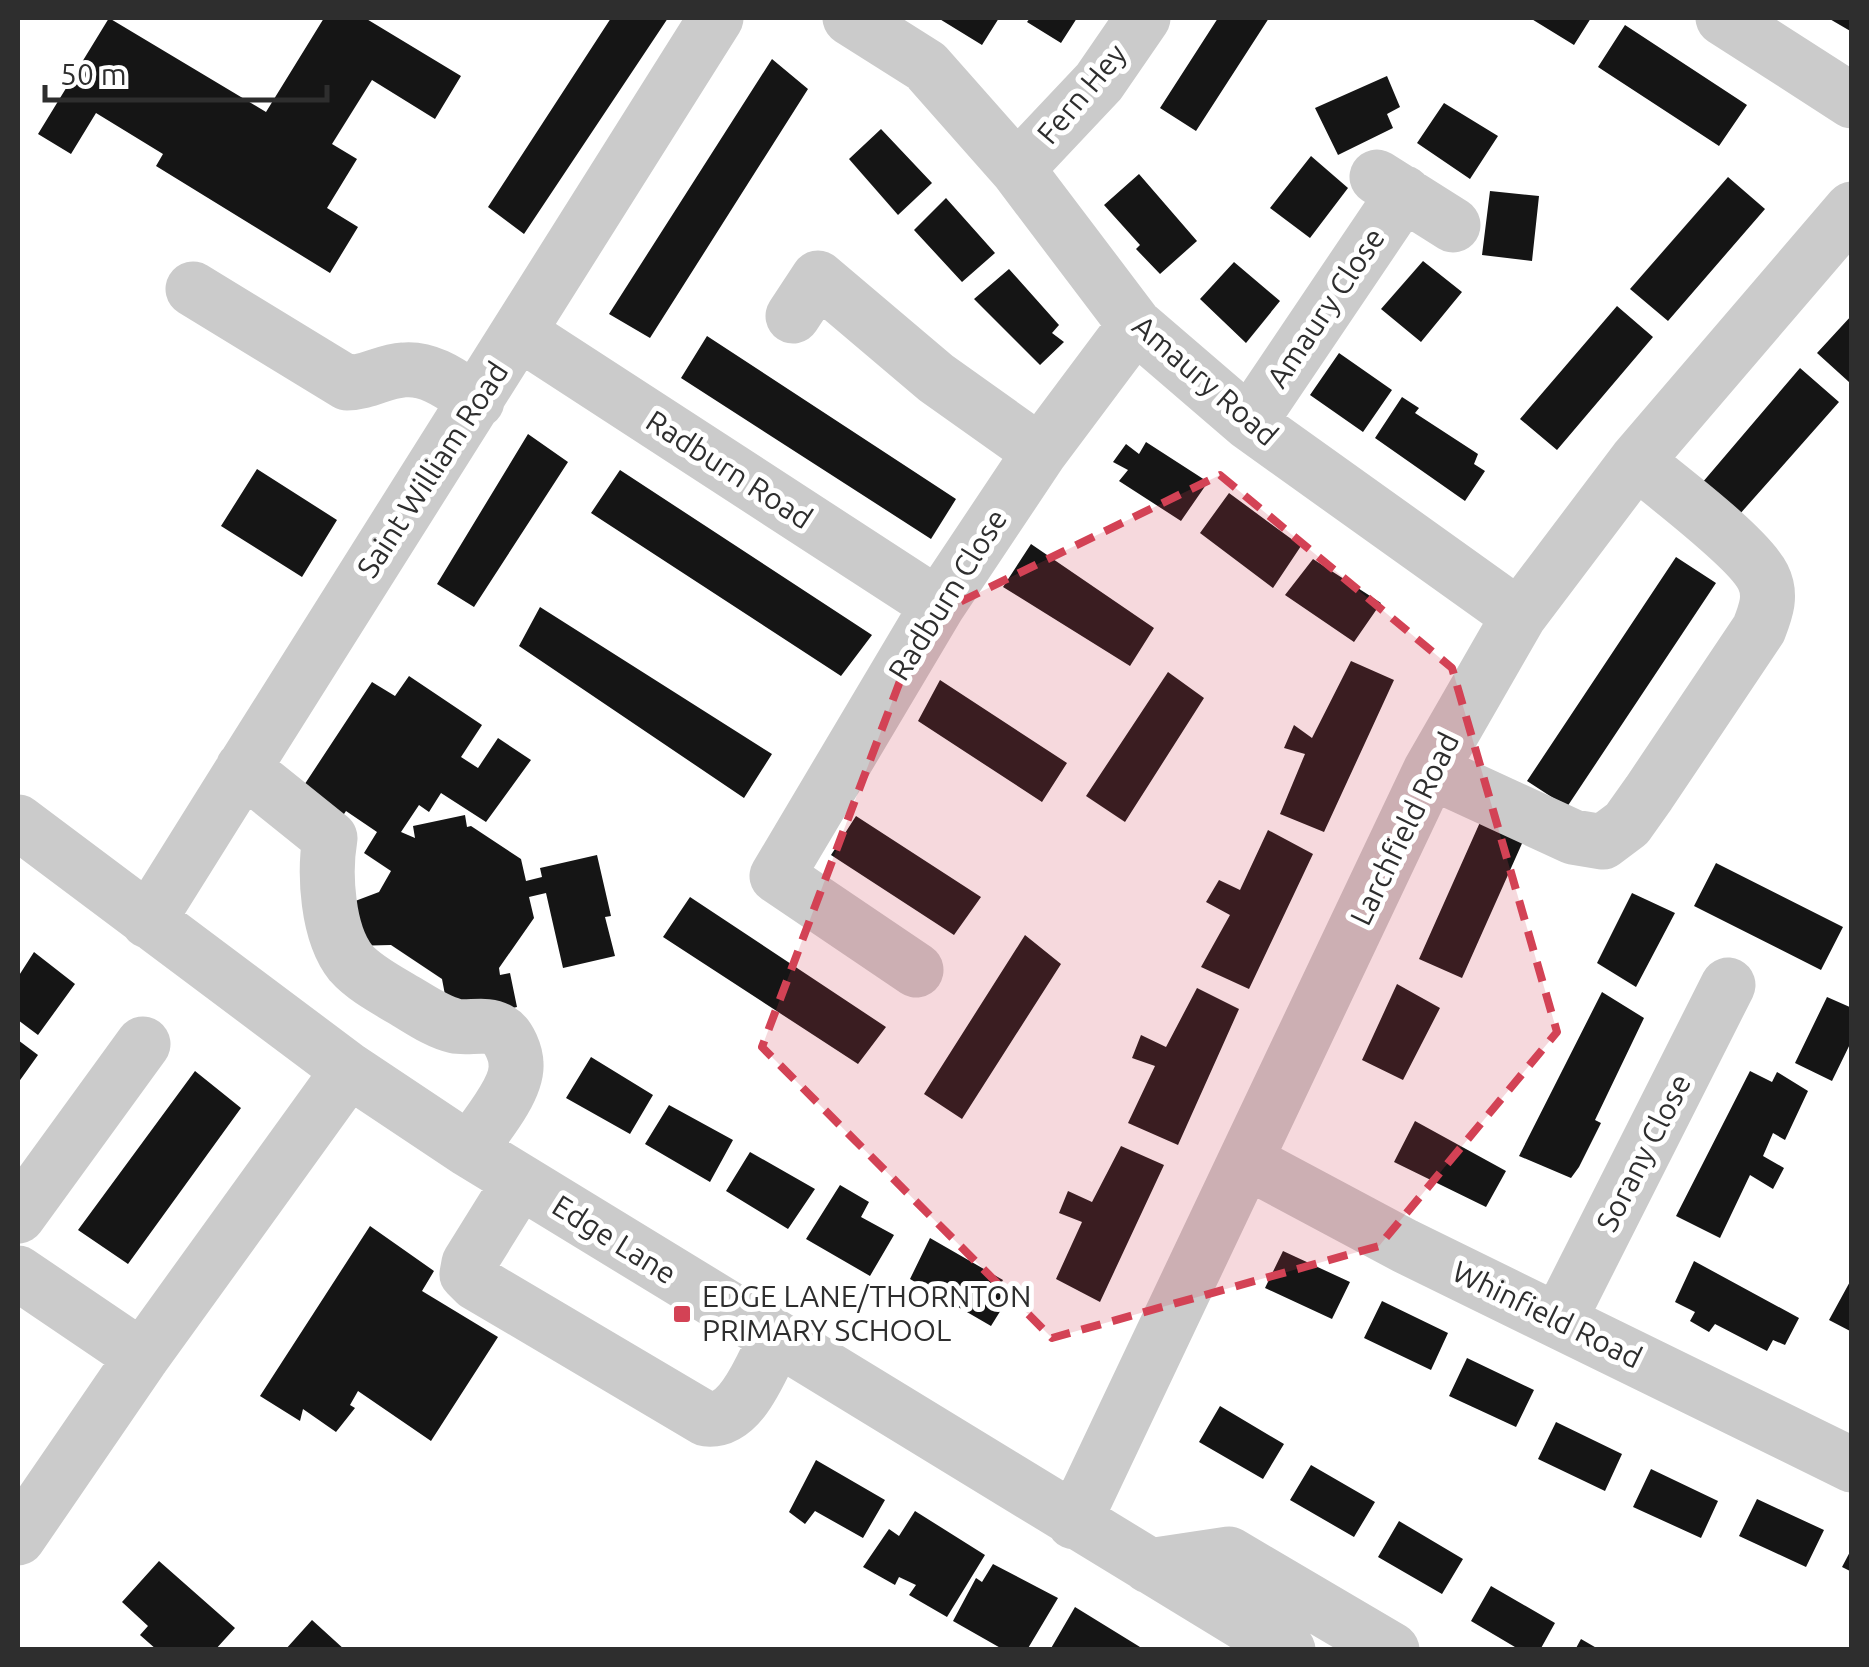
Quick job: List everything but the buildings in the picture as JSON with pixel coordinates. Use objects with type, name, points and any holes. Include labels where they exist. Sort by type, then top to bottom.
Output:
[{"type":"street","name":"Saint William Road","points":[[148,921],[521,334],[716,18]]},
{"type":"street","name":"Amaury Road","points":[[850,18],[926,66],[1018,168],[1136,325],[1249,423],[1519,616]]},
{"type":"street","name":"Fern Hey","points":[[1018,168],[1098,82],[1144,18]]},
{"type":"street","points":[[1723,18],[1852,101]]},
{"type":"street","name":"Amaury Close","points":[[1249,423],[1390,185],[1453,225]]},
{"type":"street","name":"Larchfield Road","points":[[1074,1522],[1430,771],[1519,616],[1636,461],[1852,209]]},
{"type":"street","points":[[793,316],[818,278],[936,378],[1040,452]]},
{"type":"street","points":[[192,289],[347,383],[402,370],[427,372],[478,401]]},
{"type":"street","name":"Radburn Close","points":[[916,970],[777,876],[938,605],[1040,452],[1136,325]]},
{"type":"street","name":"Radburn Road","points":[[521,334],[938,605]]},
{"type":"street","points":[[1430,771],[1573,837],[1603,842],[1627,824],[1650,794],[1759,629],[1769,603],[1764,578],[1749,557],[1636,461]]},
{"type":"street","points":[[243,768],[330,838],[324,872],[337,934],[351,962],[380,986],[434,1018],[457,1027],[483,1026],[501,1031],[511,1044],[516,1064],[513,1084],[470,1150]]},
{"type":"street","name":"Edge Lane","points":[[18,822],[349,1070],[470,1150],[1288,1650]]},
{"type":"street","name":"Sorany Close","points":[[1559,1320],[1728,986]]},
{"type":"street","points":[[18,1216],[118,1059]]},
{"type":"street","points":[[18,1538],[142,1357],[349,1070]]},
{"type":"street","name":"Whinfield Road","points":[[1246,1161],[1405,1246],[1852,1466]]},
{"type":"street","points":[[520,1181],[468,1262],[467,1274],[476,1284],[706,1419],[719,1419],[734,1410],[776,1339]]},
{"type":"street","points":[[18,1273],[142,1357]]},
{"type":"street","points":[[1149,1566],[1228,1554],[1392,1650]]},
{"type":"highlighted area","points":[[1220,475],[1452,668],[1557,1032],[1379,1246],[1052,1338],[762,1047],[923,620]]},
{"type":"place","name":"EDGE LANE/THORNTON PRIMARY SCHOOL","points":[[682,1314]]}]
